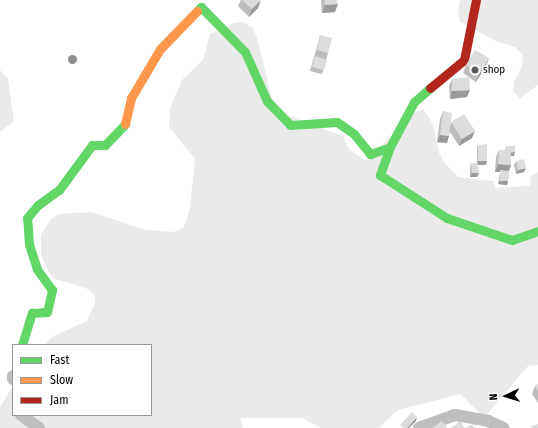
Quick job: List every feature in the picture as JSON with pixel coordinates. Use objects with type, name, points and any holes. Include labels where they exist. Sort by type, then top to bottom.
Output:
[{"type":"street","points":[[476,1],[464,60],[414,102],[390,147],[380,175],[447,218],[512,240],[538,231]]},
{"type":"street","points":[[22,344],[32,313],[47,312],[52,290],[37,269],[29,244],[27,218],[38,205],[58,190],[92,145],[106,145],[125,125],[131,98],[160,49],[201,7],[245,52],[267,101],[290,125],[337,122],[354,134],[370,154],[390,147]]},
{"type":"street","points":[[418,428],[455,415],[488,421],[504,428]]},
{"type":"street","points":[[22,416],[39,428]]},
{"type":"shaded area","points":[[460,0],[538,0],[538,85],[520,98],[513,91],[514,81],[523,64],[522,54],[515,47],[496,41],[460,22],[458,12]]},
{"type":"shaded area","points":[[243,22],[252,27],[257,37],[271,96],[281,113],[343,136],[349,149],[366,161],[414,113],[423,109],[433,124],[439,153],[444,162],[458,177],[494,181],[495,188],[530,186],[531,176],[538,172],[538,365],[528,366],[484,418],[461,394],[398,410],[379,428],[321,428],[302,418],[240,418],[243,428],[0,428],[0,407],[12,388],[12,416],[152,416],[152,344],[46,344],[52,337],[87,321],[95,303],[94,294],[86,288],[55,279],[48,271],[41,255],[41,235],[51,219],[59,214],[92,212],[145,230],[174,232],[184,227],[190,208],[195,159],[169,127],[170,108],[182,80],[203,60],[210,34],[234,23]]},
{"type":"shaded area","points":[[0,70],[8,79],[14,121],[0,132]]},
{"type":"building","points":[[242,0],[261,0],[252,9]]},
{"type":"building","points":[[325,0],[337,0],[338,4],[325,5]]},
{"type":"building","points":[[320,35],[332,38],[328,53],[317,50]]},
{"type":"building","points":[[475,50],[489,58],[479,74],[466,65]]},
{"type":"building","points":[[315,56],[327,60],[324,70],[312,67]]},
{"type":"building","points":[[469,77],[470,90],[452,91],[452,79]]},
{"type":"building","points":[[443,111],[452,113],[449,136],[440,135]]},
{"type":"building","points":[[464,114],[475,131],[462,139],[451,122]]},
{"type":"building","points":[[487,144],[487,161],[478,161],[478,145]]},
{"type":"building","points":[[506,146],[515,146],[515,152],[506,150]]},
{"type":"building","points":[[499,150],[511,150],[511,165],[498,164]]},
{"type":"building","points":[[524,159],[526,168],[518,170],[516,161]]},
{"type":"building","points":[[471,163],[478,163],[479,173],[472,173]]},
{"type":"building","points":[[500,170],[509,171],[508,181],[500,181]]},
{"type":"building","points":[[538,384],[538,391],[535,386]]},
{"type":"building","points":[[412,412],[417,417],[407,428],[404,428],[400,425]]},
{"type":"building","points":[[442,421],[447,428],[432,428]]},
{"type":"building","points":[[460,421],[465,428],[451,428]]},
{"type":"building","points":[[472,424],[475,428],[466,428]]},
{"type":"building","points":[[538,424],[538,428],[532,428],[531,426]]},
{"type":"traffic: fast","points":[[197,11],[201,7],[245,52],[267,101],[290,125],[337,122],[354,134],[370,154],[390,147]]},
{"type":"traffic: fast","points":[[430,88],[414,102],[390,147],[380,175],[447,218],[512,240],[538,231]]},
{"type":"traffic: fast","points":[[22,344],[32,313],[47,312],[52,290],[37,269],[29,244],[27,218],[38,205],[59,190],[92,145],[105,145],[125,124]]},
{"type":"traffic: slow","points":[[125,124],[131,98],[160,49],[197,11]]},
{"type":"traffic: jam","points":[[430,88],[464,60],[476,0]]},
{"type":"place","name":"shop","points":[[475,70]]}]
